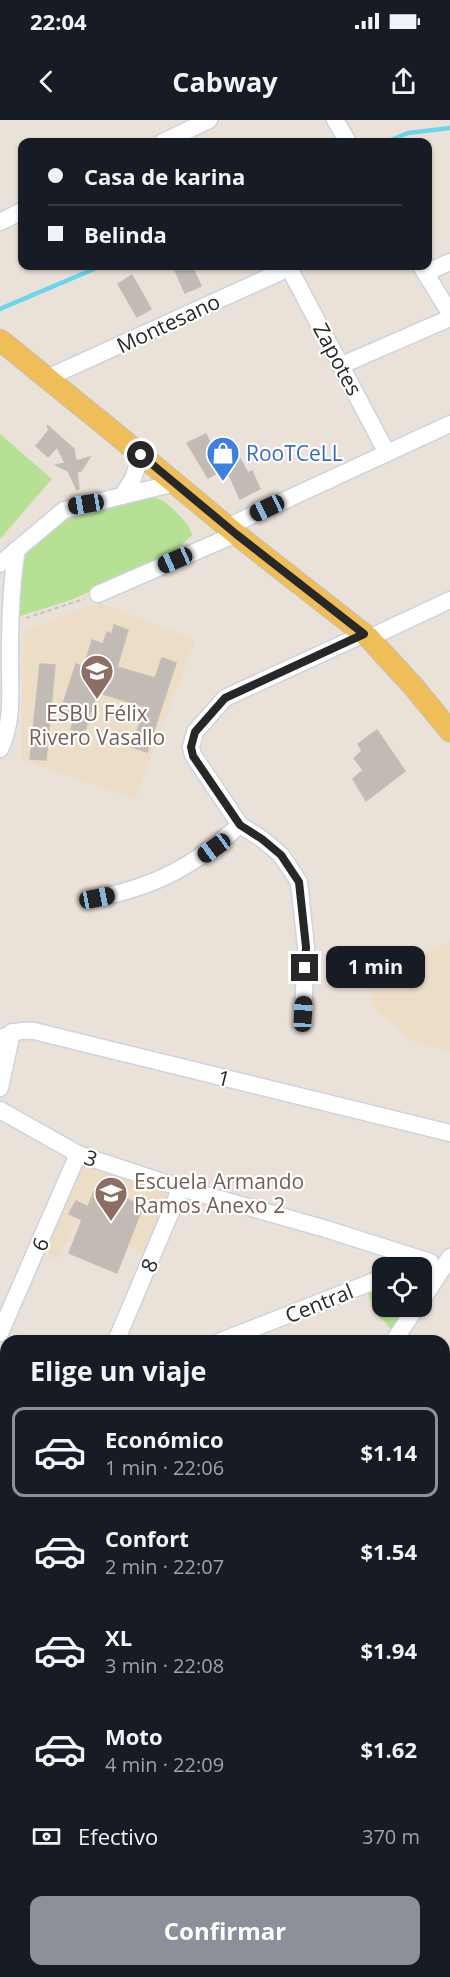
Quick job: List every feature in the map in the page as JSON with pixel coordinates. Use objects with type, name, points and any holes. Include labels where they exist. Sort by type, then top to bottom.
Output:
[{"type":"main road","points":[[0,340],[232,531],[367,636],[450,731]]},
{"type":"street","points":[[171,138],[209,120]]},
{"type":"street","points":[[335,120],[346,138]]},
{"type":"street","points":[[0,222],[18,213]]},
{"type":"street","points":[[432,267],[450,262]]},
{"type":"street","name":"Montesano","points":[[47,378],[281,270]]},
{"type":"street","name":"Zapotes","points":[[290,270],[387,453]]},
{"type":"street","points":[[424,270],[450,313]]},
{"type":"street","points":[[342,365],[450,318]]},
{"type":"street","points":[[98,594],[450,424]]},
{"type":"street","points":[[122,496],[132,479],[141,455]]},
{"type":"street","points":[[0,564],[63,510],[175,483]]},
{"type":"street","points":[[0,749],[9,728],[11,707],[11,580],[17,549]]},
{"type":"street","points":[[303,1014],[306,947],[299,882],[281,855],[240,825],[193,756],[191,747],[195,732],[225,698],[450,600]]},
{"type":"street","points":[[97,898],[126,893],[164,878],[193,863],[240,825]]},
{"type":"street","name":"1","points":[[6,1036],[21,1030],[34,1031],[450,1133]]},
{"type":"street","points":[[0,1088],[6,1036]]},
{"type":"street","name":"3","points":[[0,1110],[78,1154],[181,1188],[326,1229],[414,1257]]},
{"type":"street","name":"6","points":[[0,1333],[78,1154]]},
{"type":"street","name":"8","points":[[119,1335],[181,1188]]},
{"type":"street","points":[[432,1262],[450,1257]]},
{"type":"street","points":[[432,1285],[450,1257]]},
{"type":"street","name":"Central","points":[[245,1335],[372,1282]]},
{"type":"street","points":[[398,1335],[410,1317]]},
{"type":"path","points":[[17,621],[98,594]]},
{"type":"shaded area","name":"ESBU Félix Rivero Vasallo","points":[[98,602],[195,640],[135,799],[21,759],[24,631]]},
{"type":"shaded area","points":[[450,942],[450,1052],[412,1041],[372,1006],[372,979]]},
{"type":"shaded area","points":[[85,1165],[175,1190],[146,1254],[77,1224],[58,1257],[51,1260],[48,1258],[58,1211],[79,1170]]},
{"type":"green space","points":[[0,434],[52,479],[0,539]]},
{"type":"green space","points":[[138,497],[155,497],[167,504],[183,520],[192,535],[170,555],[71,600],[14,618],[16,564],[65,513]]},
{"type":"green space","points":[[372,1292],[372,1304],[368,1294]]},
{"type":"green space","points":[[380,1317],[403,1317],[393,1331]]},
{"type":"building","points":[[175,270],[194,270],[201,286],[185,293]]},
{"type":"building","points":[[132,275],[151,309],[137,317],[118,284]]},
{"type":"building","points":[[47,425],[74,449],[76,461],[90,457],[81,471],[77,472],[79,489],[77,490],[68,471],[56,465],[65,463],[57,447],[48,457],[36,446],[49,430]]},
{"type":"building","points":[[206,434],[216,456],[233,446],[248,473],[252,471],[260,489],[240,499],[226,468],[208,478],[187,443]]},
{"type":"building","points":[[114,625],[128,630],[117,667],[155,678],[162,658],[176,663],[147,752],[132,747],[145,707],[97,692],[84,734],[71,729],[74,718],[60,713],[76,664],[84,667],[92,640],[103,644],[107,632],[112,634]]},
{"type":"building","points":[[40,664],[55,665],[46,760],[30,759]]},
{"type":"building","points":[[377,730],[405,771],[366,801],[353,779],[363,770],[354,758],[362,751],[358,744]]},
{"type":"building","points":[[96,1186],[143,1206],[117,1273],[69,1253],[82,1220],[69,1214],[76,1201],[88,1207]]},
{"type":"waterway","points":[[396,138],[408,133],[450,128]]},
{"type":"waterway","points":[[0,309],[92,270]]},
{"type":"place","name":"RooTCeLL","points":[[223,482]]},
{"type":"place","name":"ESBU Félix Rivero Vasallo","points":[[97,700]]},
{"type":"place","name":"Escuela Armando Ramos Anexo 2","points":[[111,1222]]},
{"type":"route","points":[[141,455],[236,534],[364,634],[225,698],[195,732],[191,747],[193,756],[240,825],[281,855],[299,882],[306,947],[305,968]]}]
